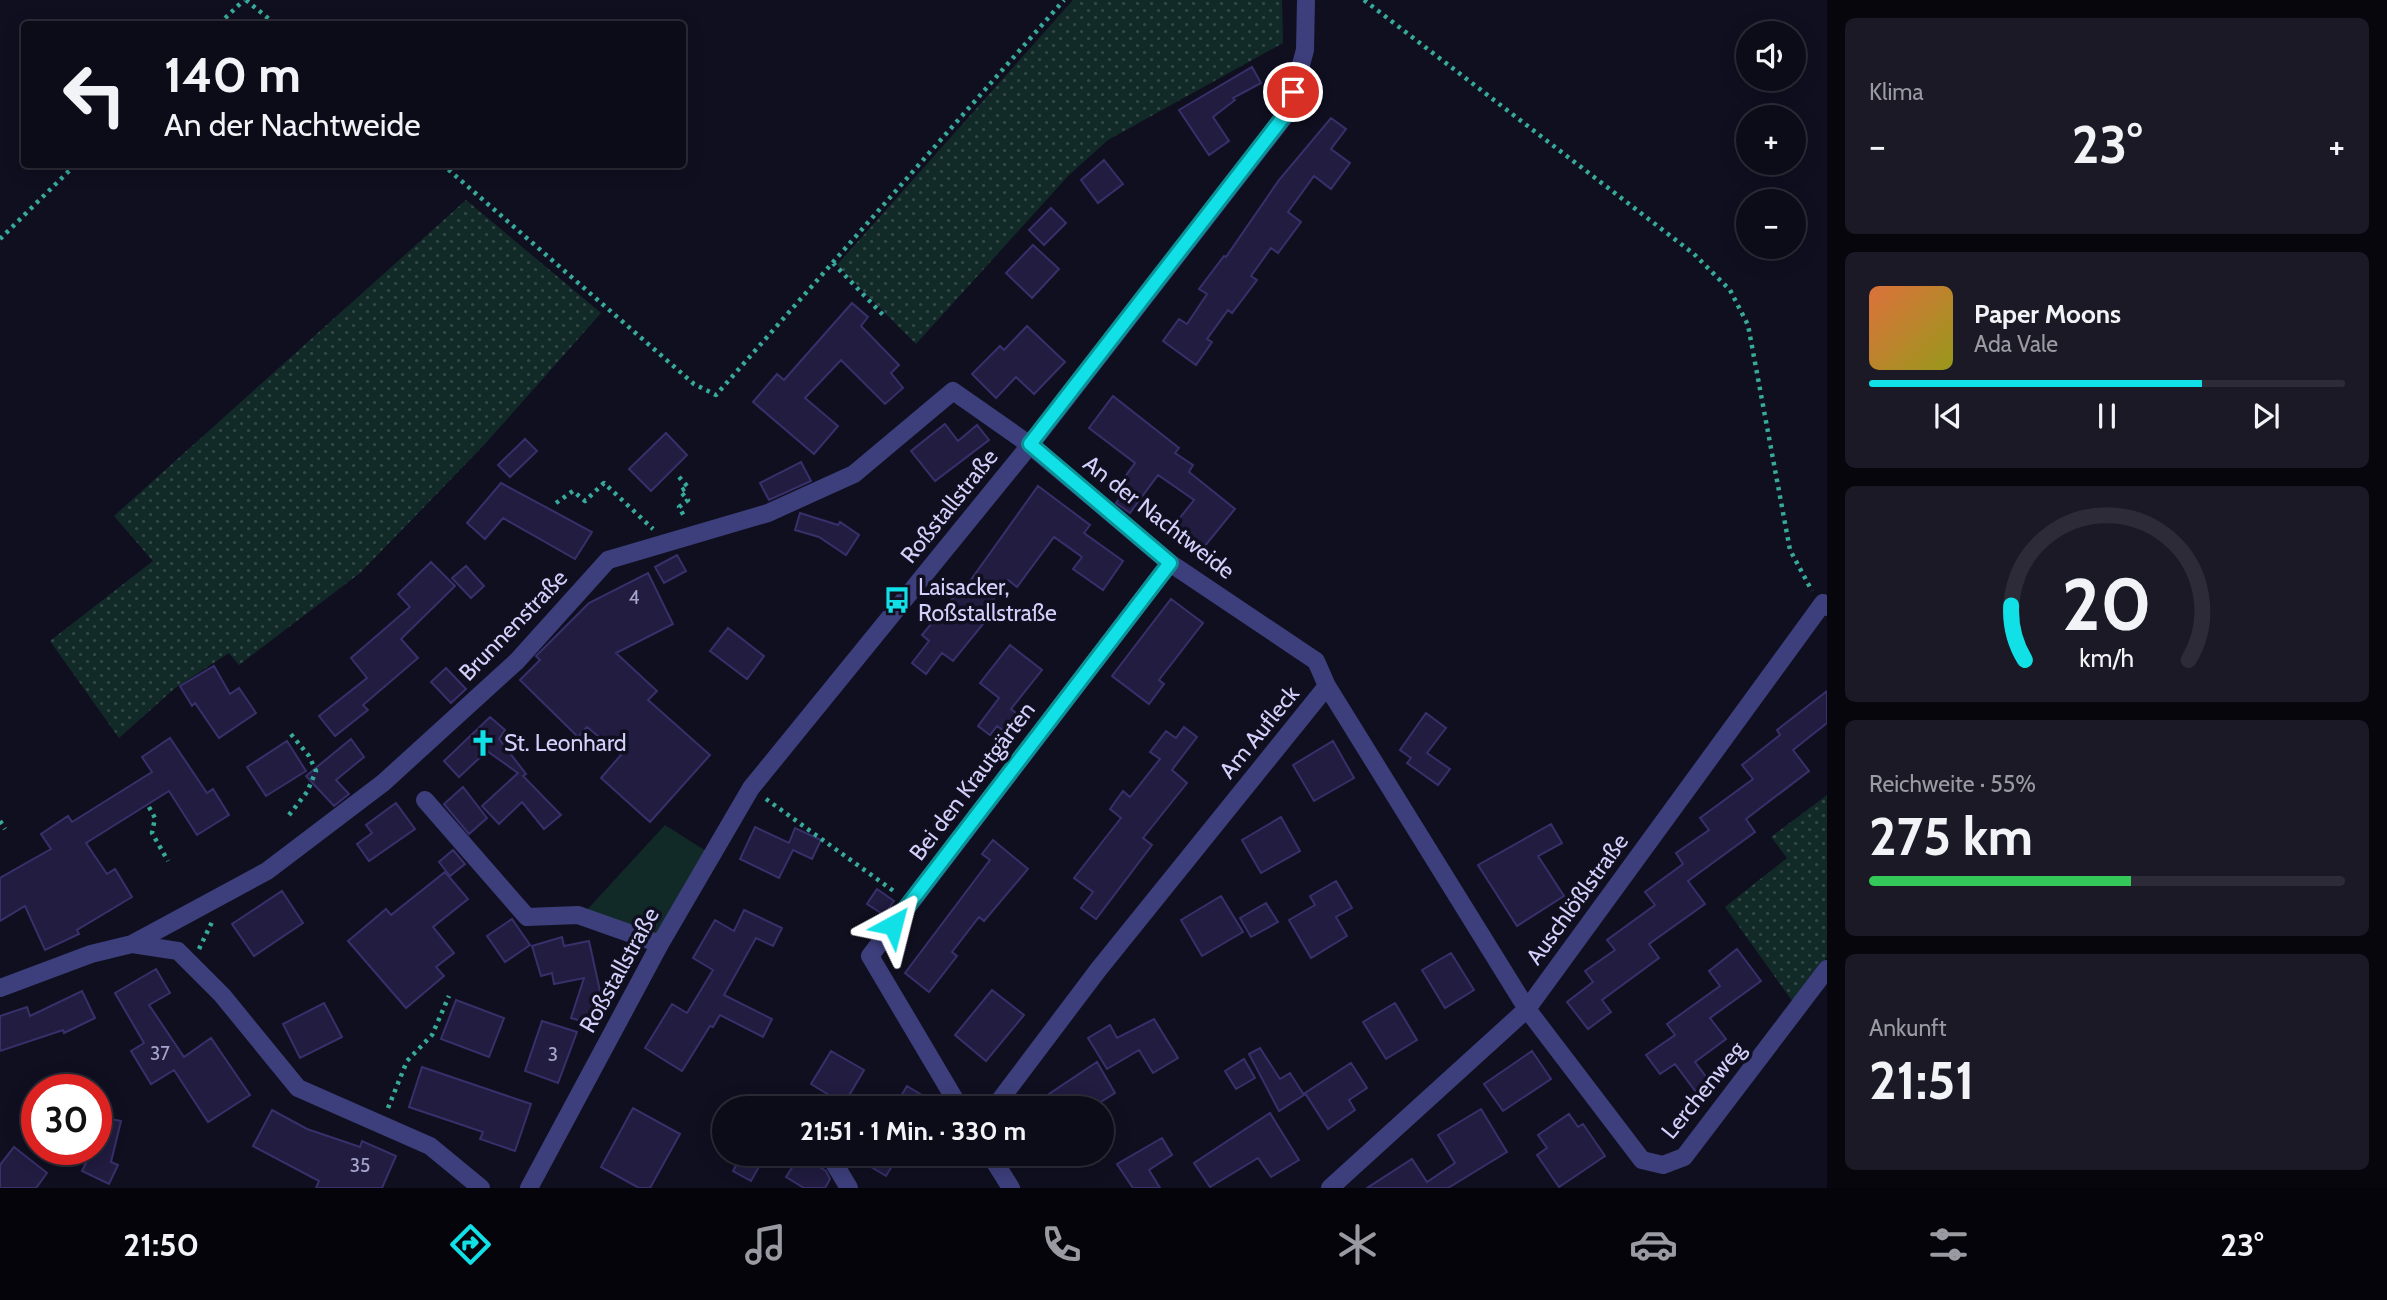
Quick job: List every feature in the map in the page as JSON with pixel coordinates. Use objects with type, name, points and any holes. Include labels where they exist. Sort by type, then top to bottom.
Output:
[{"type":"street","name":"Roßstallstraße","points":[[529,1188],[660,944],[751,788],[1030,444],[1288,111],[1305,50],[1306,0]]},
{"type":"street","name":"An der Nachtweide","points":[[953,391],[1030,444],[1170,563],[1317,661],[1327,686]]},
{"type":"street","name":"Brunnenstraße","points":[[132,944],[267,871],[383,783],[510,668],[608,560],[768,513],[854,474],[953,391]]},
{"type":"street","name":"Bei den Krautgärten","points":[[953,1096],[870,956],[1170,563]]},
{"type":"street","name":"Auschlößlstraße","points":[[1330,1188],[1527,1009],[1825,605]]},
{"type":"street","name":"Am Aufleck","points":[[1003,1096],[1098,970],[1327,686],[1527,1009]]},
{"type":"street","points":[[425,800],[527,917],[578,915],[660,944]]},
{"type":"street","points":[[0,988],[91,954],[132,944],[178,951],[222,995],[298,1088],[430,1146],[481,1188]]},
{"type":"street","name":"Lerchenweg","points":[[1527,1009],[1643,1160],[1663,1165],[1684,1157],[1827,969]]},
{"type":"street","points":[[836,1166],[849,1188]]},
{"type":"street","points":[[997,1166],[1011,1188]]},
{"type":"path","points":[[222,21],[245,0],[271,21]]},
{"type":"path","points":[[447,168],[694,384],[716,395],[1064,0]]},
{"type":"path","points":[[1364,0],[1694,254],[1730,290],[1742,309],[1754,345],[1790,550],[1809,587],[1825,605]]},
{"type":"path","points":[[0,239],[72,168]]},
{"type":"path","points":[[833,263],[884,316]]},
{"type":"path","points":[[679,477],[688,487],[680,491],[688,499],[679,507],[685,518]]},
{"type":"path","points":[[556,503],[573,491],[585,500],[604,483],[657,534]]},
{"type":"path","points":[[289,815],[307,792],[316,771],[309,756],[290,733]]},
{"type":"path","points":[[751,788],[910,903]]},
{"type":"path","points":[[149,807],[155,818],[152,832],[168,862]]},
{"type":"path","points":[[0,821],[5,830]]},
{"type":"path","points":[[191,964],[226,893]]},
{"type":"path","points":[[382,1125],[407,1061],[432,1035],[449,996]]},
{"type":"green space","points":[[1073,0],[1282,0],[1283,43],[1108,140],[1068,176],[916,344],[837,265]]},
{"type":"green space","points":[[466,200],[601,313],[484,445],[360,573],[239,665],[229,653],[175,688],[119,738],[50,641],[153,561],[114,516]]},
{"type":"green space","points":[[1827,795],[1827,957],[1793,1002],[1725,907],[1787,858],[1771,837]]},
{"type":"green space","points":[[665,825],[706,851],[657,937],[585,912]]},
{"type":"building","points":[[1252,67],[1261,83],[1233,98],[1235,100],[1213,117],[1229,141],[1209,155],[1179,110]]},
{"type":"building","points":[[1331,118],[1346,129],[1331,149],[1350,163],[1331,189],[1314,176],[1288,212],[1301,222],[1278,253],[1271,248],[1251,276],[1257,280],[1232,313],[1228,310],[1207,339],[1212,342],[1196,365],[1163,341],[1179,319],[1187,324],[1207,294],[1199,289],[1224,256],[1226,257],[1279,180]]},
{"type":"building","points":[[1104,160],[1123,184],[1098,203],[1081,180]]},
{"type":"building","points":[[1051,208],[1066,223],[1044,245],[1029,230]]},
{"type":"building","points":[[1033,245],[1059,269],[1032,298],[1006,273]]},
{"type":"building","points":[[852,303],[868,317],[861,326],[899,365],[891,373],[903,388],[885,404],[841,360],[805,398],[838,426],[814,454],[753,402],[777,374],[784,380]]},
{"type":"building","points":[[1027,326],[1065,362],[1034,394],[1016,377],[996,398],[972,374],[1000,346],[1004,350]]},
{"type":"building","points":[[1113,396],[1179,448],[1175,453],[1193,465],[1189,472],[1235,509],[1204,547],[1175,524],[1194,500],[1158,475],[1130,513],[1116,503],[1126,490],[1119,485],[1135,463],[1089,428]]},
{"type":"building","points":[[945,424],[958,441],[977,425],[989,440],[935,481],[911,451]]},
{"type":"building","points":[[666,433],[687,455],[651,491],[629,469]]},
{"type":"building","points":[[525,439],[537,451],[510,477],[498,465]]},
{"type":"building","points":[[801,462],[811,481],[769,500],[760,483]]},
{"type":"building","points":[[501,483],[592,532],[575,559],[503,518],[485,539],[467,523]]},
{"type":"building","points":[[1038,486],[1090,525],[1084,533],[1123,561],[1103,590],[1073,569],[1082,557],[1054,537],[1017,587],[1008,580],[982,614],[988,618],[953,661],[942,653],[926,674],[912,663],[929,641],[922,635],[957,593],[960,595]]},
{"type":"building","points":[[800,513],[838,525],[840,522],[859,535],[846,555],[819,537],[795,530]]},
{"type":"building","points":[[677,555],[686,571],[664,583],[655,567]]},
{"type":"building","points":[[431,562],[455,586],[401,639],[418,658],[363,705],[368,710],[335,736],[319,716],[367,678],[351,658],[410,607],[398,594]]},
{"type":"building","points":[[466,566],[484,586],[471,598],[452,578]]},
{"type":"building","points":[[648,573],[673,624],[616,653],[657,691],[648,700],[710,755],[650,822],[601,778],[621,755],[587,727],[578,737],[520,680],[540,660],[536,656],[589,603]]},
{"type":"building","points":[[1171,599],[1203,623],[1159,680],[1164,684],[1149,704],[1112,676]]},
{"type":"building","points":[[728,628],[764,656],[747,679],[710,651]]},
{"type":"building","points":[[1010,645],[1042,670],[1011,709],[1020,716],[1008,734],[997,726],[990,735],[978,726],[999,698],[980,683]]},
{"type":"building","points":[[214,666],[230,694],[239,688],[256,713],[219,738],[195,703],[192,706],[180,686]]},
{"type":"building","points":[[446,668],[466,689],[451,703],[431,682]]},
{"type":"building","points":[[1827,691],[1827,723],[1793,750],[1809,771],[1746,819],[1755,832],[1688,881],[1705,904],[1649,944],[1659,958],[1602,1000],[1611,1012],[1588,1029],[1567,1002],[1593,982],[1585,971],[1615,950],[1607,940],[1655,905],[1645,892],[1683,864],[1676,853],[1709,830],[1700,818],[1753,779],[1742,765],[1780,735],[1777,730]]},
{"type":"building","points":[[1426,713],[1446,728],[1427,753],[1450,769],[1438,785],[1407,763],[1411,758],[1400,750]]},
{"type":"building","points":[[490,717],[505,730],[499,739],[526,774],[523,776],[561,815],[544,829],[522,802],[499,824],[482,806],[518,773],[487,751],[459,777],[444,761]]},
{"type":"building","points":[[1184,727],[1197,737],[1172,770],[1187,783],[1143,838],[1152,845],[1096,919],[1081,908],[1093,892],[1074,878],[1121,818],[1110,809],[1123,791],[1130,797],[1160,759],[1150,752],[1166,731],[1176,738]]},
{"type":"building","points":[[170,738],[207,793],[213,789],[229,815],[197,835],[169,791],[86,843],[107,874],[115,869],[132,897],[77,930],[79,934],[45,950],[25,906],[0,921],[0,878],[51,849],[41,834],[68,816],[72,822],[152,772],[142,757]]},
{"type":"building","points":[[351,739],[364,757],[336,780],[349,794],[334,806],[306,776]]},
{"type":"building","points":[[287,741],[306,771],[266,796],[247,767]]},
{"type":"building","points":[[1333,741],[1354,778],[1314,801],[1293,765]]},
{"type":"building","points":[[463,787],[487,818],[469,834],[444,804]]},
{"type":"building","points":[[396,803],[415,829],[369,861],[357,844],[372,833],[366,825]]},
{"type":"building","points":[[1281,817],[1300,851],[1261,873],[1242,840]]},
{"type":"building","points":[[1551,824],[1562,843],[1538,856],[1564,896],[1517,926],[1478,865]]},
{"type":"building","points":[[755,827],[789,843],[795,828],[821,840],[812,859],[793,850],[779,878],[740,859]]},
{"type":"building","points":[[993,840],[1028,869],[984,921],[979,917],[952,952],[957,956],[929,992],[905,973],[990,860],[982,854]]},
{"type":"building","points":[[453,850],[465,864],[450,876],[439,862]]},
{"type":"building","points":[[445,872],[468,899],[433,927],[454,953],[436,967],[444,976],[406,1008],[348,941],[386,909],[391,915]]},
{"type":"building","points":[[1336,881],[1352,908],[1336,917],[1347,936],[1311,958],[1289,920],[1315,905],[1310,896]]},
{"type":"building","points":[[877,889],[894,901],[884,915],[867,904]]},
{"type":"building","points":[[282,891],[303,923],[254,956],[232,924]]},
{"type":"building","points":[[1221,896],[1243,932],[1202,956],[1181,920]]},
{"type":"building","points":[[1266,903],[1278,922],[1251,937],[1240,918]]},
{"type":"building","points":[[744,910],[782,928],[773,946],[756,938],[724,995],[772,1019],[763,1037],[720,1015],[682,1071],[645,1048],[672,1004],[687,1013],[713,970],[693,958],[715,920],[734,931]]},
{"type":"building","points":[[512,919],[530,945],[505,962],[487,936]]},
{"type":"building","points":[[562,937],[564,946],[589,941],[602,1000],[591,1024],[571,1018],[584,978],[554,984],[552,973],[541,976],[532,946]]},
{"type":"building","points":[[1737,949],[1761,981],[1710,1018],[1726,1039],[1695,1062],[1710,1082],[1696,1092],[1675,1064],[1660,1074],[1646,1055],[1675,1035],[1667,1024],[1720,986],[1709,971]]},
{"type":"building","points":[[1451,953],[1474,990],[1445,1008],[1422,970]]},
{"type":"building","points":[[156,969],[170,993],[149,1005],[184,1057],[211,1038],[250,1095],[208,1122],[174,1070],[151,1084],[131,1051],[144,1043],[115,993]]},
{"type":"building","points":[[992,990],[1024,1015],[986,1061],[955,1035]]},
{"type":"building","points":[[82,991],[95,1018],[64,1033],[63,1030],[0,1051],[0,1016],[27,1007],[30,1016]]},
{"type":"building","points":[[456,1000],[504,1018],[489,1057],[441,1039]]},
{"type":"building","points":[[324,1003],[342,1037],[300,1058],[283,1024]]},
{"type":"building","points":[[1395,1003],[1417,1040],[1386,1059],[1363,1022]]},
{"type":"building","points":[[1154,1019],[1178,1058],[1153,1073],[1139,1050],[1107,1069],[1088,1038],[1110,1025],[1117,1038]]},
{"type":"building","points":[[542,1021],[577,1032],[558,1083],[525,1071]]},
{"type":"building","points":[[1260,1048],[1280,1079],[1290,1073],[1304,1095],[1279,1111],[1249,1054]]},
{"type":"building","points":[[831,1051],[864,1070],[849,1096],[831,1096],[811,1084]]},
{"type":"building","points":[[1532,1051],[1551,1079],[1503,1111],[1484,1084]]},
{"type":"building","points":[[1244,1059],[1255,1078],[1236,1089],[1225,1071]]},
{"type":"building","points":[[1097,1062],[1115,1093],[1110,1096],[1046,1096]]},
{"type":"building","points":[[1351,1063],[1367,1088],[1349,1100],[1355,1110],[1328,1129],[1305,1093]]},
{"type":"building","points":[[422,1067],[531,1104],[515,1151],[480,1139],[483,1132],[409,1107]]},
{"type":"building","points":[[907,1086],[923,1096],[901,1096]]},
{"type":"building","points":[[633,1108],[680,1134],[650,1188],[639,1188],[601,1167]]},
{"type":"building","points":[[1481,1109],[1507,1152],[1448,1188],[1367,1188],[1412,1159],[1427,1182],[1455,1163],[1438,1135]]},
{"type":"building","points":[[272,1110],[307,1129],[360,1147],[362,1141],[396,1156],[382,1188],[316,1188],[319,1181],[253,1146]]},
{"type":"building","points":[[1270,1113],[1299,1160],[1271,1177],[1258,1158],[1210,1187],[1194,1163]]},
{"type":"building","points":[[1569,1114],[1578,1127],[1583,1124],[1605,1156],[1559,1187],[1537,1155],[1547,1148],[1538,1135]]},
{"type":"building","points":[[112,1119],[121,1121],[112,1158]]},
{"type":"building","points":[[1162,1138],[1172,1155],[1149,1170],[1160,1188],[1133,1188],[1117,1164]]},
{"type":"building","points":[[14,1147],[21,1153],[21,1165],[37,1165],[47,1173],[36,1188],[0,1188],[0,1165]]},
{"type":"building","points":[[112,1162],[118,1165],[109,1184],[82,1171],[85,1165],[112,1165]]},
{"type":"building","points":[[736,1166],[759,1166],[751,1181],[733,1171]]},
{"type":"building","points":[[793,1166],[818,1166],[826,1171],[830,1179],[825,1188],[804,1188],[786,1177]]},
{"type":"building","points":[[869,1166],[892,1166],[886,1176]]},
{"type":"place","name":"Laisacker, Roßstallstraße","points":[[897,600]]},
{"type":"place","name":"St. Leonhard","points":[[483,743]]},
{"type":"route","points":[[893,925],[1170,563],[1030,444],[1288,111],[1293,92]]}]
